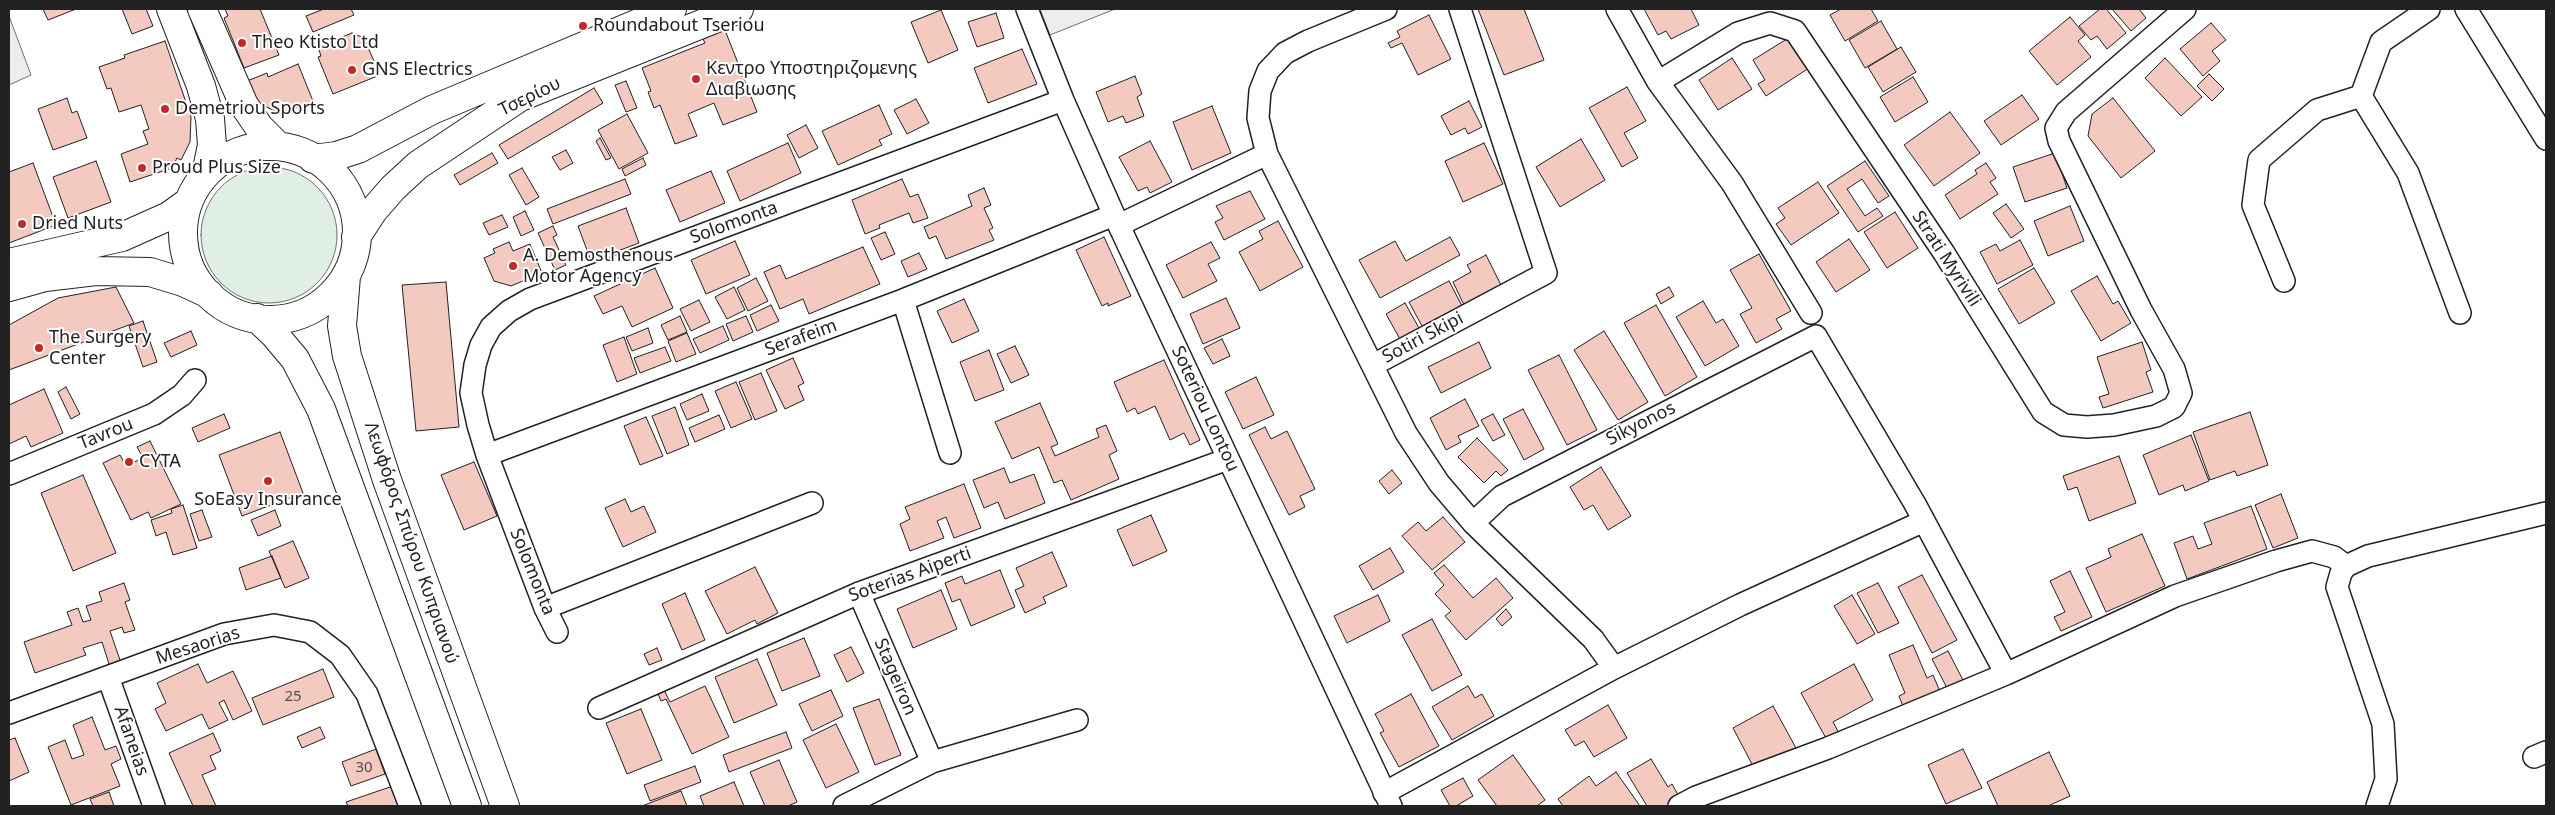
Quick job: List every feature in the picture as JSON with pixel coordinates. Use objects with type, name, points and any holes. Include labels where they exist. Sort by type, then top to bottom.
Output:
[{"type":"main road","points":[[171,9],[201,86],[210,119],[212,145],[206,174]]},
{"type":"main road","points":[[202,9],[244,105],[259,127],[278,146]]},
{"type":"main road","name":"Τσερίου","points":[[314,159],[336,156],[358,149],[432,110],[672,9]]},
{"type":"main road","name":"Τσερίου","points":[[356,237],[393,188],[418,165],[520,97],[739,9]]},
{"type":"main road","points":[[278,146],[306,154],[330,170],[347,193],[356,220],[356,248],[346,276],[328,298],[304,314],[276,320],[248,318],[221,306],[200,286],[187,260],[182,232],[187,203],[201,178],[206,174],[223,159],[250,148],[278,146]]},
{"type":"main road","points":[[9,263],[122,238],[169,216],[187,203]]},
{"type":"main road","points":[[9,287],[45,277],[96,271],[150,272],[183,282],[209,294]]},
{"type":"main road","name":"Λεωφόρος Σπύρου Κυπριανού","points":[[346,276],[342,326],[347,356],[387,480],[505,806]]},
{"type":"main road","name":"Λεωφόρος Σπύρου Κυπριανού","points":[[257,318],[274,334],[294,359],[321,409],[467,806]]},
{"type":"street","name":"Soteriou Lontou","points":[[1027,9],[1063,100],[1117,220],[1387,800]]},
{"type":"street","points":[[1373,365],[1267,154],[1258,118],[1260,91],[1268,71],[1285,54],[1308,41],[1386,9]]},
{"type":"street","name":"Sotiri Skipi","points":[[1460,9],[1546,273],[1373,365],[1406,433],[1439,482],[1473,523],[1593,639],[1614,668]]},
{"type":"street","points":[[1617,9],[1658,82],[1732,183],[1811,313]]},
{"type":"street","name":"Strati Myrivili","points":[[1658,82],[1738,32],[1770,23],[1795,31],[1944,253],[2043,412],[2064,425],[2087,427],[2114,425],[2156,416],[2174,406],[2181,393],[2174,369],[2141,310],[2059,142],[2056,128],[2066,112],[2185,9]]},
{"type":"street","points":[[2361,96],[2382,42],[2429,9]]},
{"type":"street","points":[[2466,9],[2546,139]]},
{"type":"street","points":[[2284,281],[2253,205],[2258,160],[2316,110],[2361,96]]},
{"type":"street","points":[[2361,96],[2408,174],[2460,313]]},
{"type":"street","name":"Solomonta","points":[[557,632],[545,608],[486,455],[471,393],[475,365],[481,345],[491,327],[509,311],[530,299],[1063,100]]},
{"type":"street","name":"Serafeim","points":[[486,455],[1117,220],[1267,154]]},
{"type":"street","points":[[903,300],[950,453]]},
{"type":"street","name":"Sikyonos","points":[[1473,523],[1502,496],[1816,336],[1924,521]]},
{"type":"street","name":"Tavrou","points":[[9,474],[154,414],[182,395],[195,380]]},
{"type":"street","name":"Soterias Aiperti","points":[[599,708],[859,593],[1228,459]]},
{"type":"street","points":[[545,608],[812,503]]},
{"type":"street","points":[[2377,806],[2386,779],[2383,724],[2337,587],[2341,573],[2346,566],[2368,556],[2546,513]]},
{"type":"street","points":[[1387,800],[1614,668],[1740,606],[1924,521],[2006,674]]},
{"type":"street","points":[[1692,803],[2006,674],[2175,596],[2276,560],[2312,551],[2334,557],[2346,566]]},
{"type":"street","name":"Stageiron","points":[[859,593],[932,762]]},
{"type":"street","name":"Mesaorias","points":[[9,713],[224,634],[274,625],[310,632],[340,655],[367,694],[410,806]]},
{"type":"street","name":"Afaneias","points":[[108,676],[154,806]]},
{"type":"street","points":[[844,806],[932,762],[1077,720]]},
{"type":"green space","points":[[269,167],[295,173],[317,187],[331,209],[337,235],[331,261],[317,283],[295,297],[269,303],[243,297],[221,283],[207,261],[201,235],[207,209],[221,187],[243,173]]},
{"type":"shaded area","points":[[1040,9],[1115,9],[1050,35]]},
{"type":"shaded area","points":[[9,16],[31,75],[9,85]]},
{"type":"building","points":[[43,9],[76,9],[48,20]]},
{"type":"building","points":[[122,9],[146,9],[153,26],[132,34]]},
{"type":"building","points":[[225,9],[260,9],[279,55],[244,68],[224,18],[228,16]]},
{"type":"building","points":[[324,9],[351,9],[354,15],[313,32],[306,16]]},
{"type":"building","points":[[1478,9],[1524,9],[1544,60],[1504,75]]},
{"type":"building","points":[[1644,9],[1691,9],[1699,25],[1671,39],[1666,31],[1658,35]]},
{"type":"building","points":[[1841,9],[1871,9],[1878,21],[1845,41],[1830,15]]},
{"type":"building","points":[[2100,9],[2106,9],[2126,33],[2107,49],[2097,36],[2091,40],[2079,26]]},
{"type":"building","points":[[2112,9],[2139,9],[2146,18],[2131,31]]},
{"type":"building","points":[[941,10],[958,50],[928,63],[911,22]]},
{"type":"building","points":[[996,13],[1004,38],[977,47],[968,22]]},
{"type":"building","points":[[1429,15],[1451,59],[1418,75],[1402,43],[1391,48],[1388,43],[1400,37],[1397,31]]},
{"type":"building","points":[[2070,17],[2085,35],[2078,41],[2091,57],[2057,85],[2029,51]]},
{"type":"building","points":[[1881,21],[1897,49],[1865,68],[1849,40]]},
{"type":"building","points":[[2211,23],[2226,40],[2212,51],[2220,61],[2203,76],[2180,49]]},
{"type":"building","name":"Κεντρο Υποστηριζομενης Διαβιωσης","points":[[725,30],[757,112],[723,125],[714,103],[688,114],[697,136],[675,144],[660,105],[654,108],[648,92],[651,91],[642,68],[705,43],[703,39]]},
{"type":"building","points":[[352,33],[364,38],[380,75],[333,94],[318,57],[321,56],[318,47]]},
{"type":"building","points":[[1790,37],[1809,68],[1766,96],[1758,84],[1765,80],[1753,60]]},
{"type":"building","name":"Demetriou Sports","points":[[165,41],[191,117],[190,142],[181,160],[177,158],[172,168],[130,182],[121,154],[148,144],[143,131],[149,129],[141,105],[119,112],[111,88],[107,89],[99,67],[125,58],[124,55]]},
{"type":"building","points":[[1901,47],[1916,72],[1883,92],[1868,67]]},
{"type":"building","points":[[1022,49],[1037,84],[988,103],[974,68]]},
{"type":"building","points":[[1732,58],[1752,89],[1718,110],[1699,80]]},
{"type":"building","points":[[2165,58],[2202,97],[2181,116],[2145,78]]},
{"type":"building","points":[[298,64],[313,101],[280,114],[259,103],[247,81],[267,73],[268,77]]},
{"type":"building","points":[[2209,74],[2224,89],[2212,101],[2197,86]]},
{"type":"building","points":[[1135,76],[1142,94],[1137,97],[1144,116],[1126,123],[1123,116],[1108,122],[1096,92]]},
{"type":"building","points":[[1913,77],[1928,102],[1895,122],[1880,97]]},
{"type":"building","points":[[626,81],[637,108],[626,112],[615,85]]},
{"type":"building","points":[[1627,87],[1646,121],[1624,133],[1638,158],[1622,167],[1589,108]]},
{"type":"building","points":[[594,88],[603,103],[508,159],[499,145]]},
{"type":"building","points":[[2022,95],[2039,119],[2001,145],[1984,121]]},
{"type":"building","points":[[67,98],[72,113],[77,111],[87,138],[53,150],[38,109]]},
{"type":"building","points":[[2113,98],[2155,151],[2121,178],[2088,136],[2092,114]]},
{"type":"building","points":[[916,99],[929,123],[907,134],[894,110]]},
{"type":"building","points":[[1469,101],[1482,127],[1468,134],[1465,128],[1451,135],[1441,116]]},
{"type":"building","points":[[879,105],[892,134],[879,140],[882,145],[838,165],[822,131]]},
{"type":"building","points":[[1212,106],[1231,153],[1192,170],[1173,122]]},
{"type":"building","points":[[1950,112],[1980,153],[1934,186],[1904,145]]},
{"type":"building","points":[[627,114],[648,153],[619,169],[598,130]]},
{"type":"building","points":[[806,125],[818,148],[799,158],[787,135]]},
{"type":"building","points":[[600,138],[611,158],[606,160],[596,141]]},
{"type":"building","points":[[1581,139],[1605,180],[1560,207],[1536,167]]},
{"type":"building","points":[[1150,141],[1172,182],[1150,193],[1147,187],[1138,191],[1119,157]]},
{"type":"building","points":[[788,143],[801,173],[740,201],[727,171]]},
{"type":"building","points":[[1484,143],[1503,184],[1463,202],[1445,161]]},
{"type":"building","points":[[566,150],[573,163],[560,170],[552,157]]},
{"type":"building","points":[[492,153],[498,163],[460,185],[454,175]]},
{"type":"building","points":[[2055,153],[2067,188],[2025,202],[2013,167]]},
{"type":"building","points":[[643,158],[646,165],[625,176],[622,169]]},
{"type":"building","points":[[96,161],[111,202],[68,218],[53,177]]},
{"type":"building","points":[[1865,161],[1889,196],[1878,203],[1862,179],[1847,189],[1865,216],[1877,208],[1883,216],[1858,232],[1827,186]]},
{"type":"building","points":[[33,163],[56,225],[9,243],[9,172]]},
{"type":"building","points":[[1986,163],[1996,178],[1990,182],[1998,194],[1960,219],[1945,195],[1977,174],[1975,170]]},
{"type":"building","points":[[522,168],[539,197],[526,205],[509,175]]},
{"type":"building","points":[[711,171],[725,203],[680,222],[666,190]]},
{"type":"building","points":[[625,179],[631,194],[553,224],[547,209]]},
{"type":"building","points":[[902,179],[910,197],[918,194],[928,218],[913,223],[909,213],[879,225],[880,228],[865,234],[852,200]]},
{"type":"building","points":[[1818,182],[1839,213],[1791,245],[1776,224],[1785,218],[1778,208]]},
{"type":"building","points":[[984,188],[991,205],[984,208],[993,228],[989,230],[994,240],[946,259],[936,236],[929,239],[924,227],[972,206],[968,195]]},
{"type":"building","points":[[1250,191],[1265,219],[1224,240],[1215,222],[1223,218],[1216,206]]},
{"type":"building","points":[[2006,204],[2024,229],[2011,238],[1993,213]]},
{"type":"building","points":[[2070,206],[2084,241],[2048,256],[2034,221]]},
{"type":"building","points":[[626,208],[639,243],[591,261],[578,226]]},
{"type":"building","points":[[525,211],[534,230],[521,236],[513,217]]},
{"type":"building","points":[[1895,212],[1918,248],[1887,268],[1864,232]]},
{"type":"building","points":[[502,215],[508,227],[489,235],[483,223]]},
{"type":"building","points":[[1278,221],[1303,267],[1260,291],[1239,252],[1263,239],[1259,231]]},
{"type":"building","points":[[553,226],[557,235],[553,237],[566,265],[555,270],[538,233]]},
{"type":"building","points":[[885,232],[895,254],[881,260],[871,238]]},
{"type":"building","points":[[1104,237],[1131,296],[1108,306],[1108,303],[1102,306],[1076,250]]},
{"type":"building","points":[[1450,237],[1460,255],[1380,298],[1359,260],[1395,241],[1406,261]]},
{"type":"building","points":[[1849,239],[1870,270],[1836,292],[1816,262]]},
{"type":"building","points":[[2020,240],[2033,265],[1997,284],[1980,252],[1996,244],[2000,251]]},
{"type":"building","points":[[735,241],[750,275],[706,294],[691,260]]},
{"type":"building","name":"A. Demosthenous Motor Agency","points":[[509,242],[513,251],[530,244],[542,273],[511,286],[494,281],[484,258],[495,253],[493,249]]},
{"type":"building","points":[[1211,242],[1220,258],[1208,264],[1217,281],[1183,298],[1166,265]]},
{"type":"building","points":[[863,247],[880,284],[809,314],[803,299],[780,309],[764,272],[780,265],[786,279]]},
{"type":"building","points":[[919,253],[927,269],[908,277],[901,261]]},
{"type":"building","points":[[1759,254],[1791,311],[1776,319],[1782,329],[1756,343],[1740,314],[1752,308],[1730,270]]},
{"type":"building","points":[[1486,255],[1501,285],[1464,305],[1453,282],[1471,272],[1467,265]]},
{"type":"building","points":[[655,268],[673,308],[632,327],[622,306],[603,314],[594,296]]},
{"type":"building","points":[[2034,268],[2055,303],[2019,324],[1998,289]]},
{"type":"building","points":[[2097,276],[2113,304],[2118,301],[2131,323],[2101,341],[2071,291]]},
{"type":"building","points":[[756,278],[768,301],[748,311],[737,288]]},
{"type":"building","points":[[1449,281],[1462,306],[1423,328],[1409,302]]},
{"type":"building","points":[[446,282],[459,427],[416,431],[402,285]]},
{"type":"building","name":"The Surgery Center","points":[[116,287],[134,323],[9,370],[9,325],[58,298]]},
{"type":"building","points":[[734,287],[745,310],[727,319],[715,297]]},
{"type":"building","points":[[1669,287],[1674,296],[1661,304],[1656,294]]},
{"type":"building","points":[[1226,298],[1240,328],[1203,344],[1190,314]]},
{"type":"building","points":[[964,299],[979,331],[952,343],[937,311]]},
{"type":"building","points":[[699,300],[710,322],[691,331],[680,309]]},
{"type":"building","points":[[1703,301],[1716,323],[1723,319],[1739,346],[1705,366],[1676,317]]},
{"type":"building","points":[[1405,303],[1419,328],[1400,339],[1386,314]]},
{"type":"building","points":[[771,305],[779,321],[757,331],[750,315]]},
{"type":"building","points":[[1656,305],[1697,377],[1665,396],[1624,323]]},
{"type":"building","points":[[680,316],[687,332],[668,340],[661,325]]},
{"type":"building","points":[[746,316],[753,332],[733,341],[726,324]]},
{"type":"building","points":[[143,321],[157,362],[143,367],[129,326]]},
{"type":"building","points":[[723,326],[729,340],[700,353],[693,339]]},
{"type":"building","points":[[648,328],[653,343],[632,351],[626,337]]},
{"type":"building","points":[[191,331],[197,345],[171,357],[164,343]]},
{"type":"building","points":[[1604,331],[1648,402],[1618,420],[1574,350]]},
{"type":"building","points":[[687,333],[696,354],[676,362],[668,341]]},
{"type":"building","points":[[624,337],[637,374],[617,382],[603,345]]},
{"type":"building","points":[[1222,339],[1230,356],[1213,364],[1204,348]]},
{"type":"building","points":[[1479,342],[1491,368],[1441,393],[1428,367]]},
{"type":"building","points":[[2142,342],[2151,370],[2146,372],[2153,392],[2103,408],[2099,397],[2109,394],[2097,357]]},
{"type":"building","points":[[1015,346],[1029,375],[1011,383],[997,354]]},
{"type":"building","points":[[665,347],[671,361],[640,373],[634,358]]},
{"type":"building","points":[[989,350],[1004,390],[975,401],[960,362]]},
{"type":"building","points":[[1559,355],[1597,430],[1567,445],[1528,370]]},
{"type":"building","points":[[793,358],[804,383],[798,386],[804,400],[785,409],[766,370]]},
{"type":"building","points":[[1164,360],[1200,440],[1190,445],[1184,433],[1170,440],[1155,406],[1138,414],[1135,408],[1127,412],[1114,382]]},
{"type":"building","points":[[761,373],[777,411],[755,420],[739,382]]},
{"type":"building","points":[[1256,377],[1274,415],[1243,429],[1225,392]]},
{"type":"building","points":[[736,382],[752,419],[731,428],[715,391]]},
{"type":"building","points":[[66,387],[80,414],[71,419],[58,392]]},
{"type":"building","points":[[44,389],[63,433],[31,447],[26,436],[9,444],[9,405]]},
{"type":"building","points":[[702,394],[709,411],[687,420],[680,404]]},
{"type":"building","points":[[1465,399],[1479,426],[1458,436],[1461,442],[1446,450],[1430,418]]},
{"type":"building","points":[[1040,403],[1058,444],[1051,447],[1055,456],[1099,437],[1096,429],[1106,425],[1117,451],[1109,455],[1119,479],[1071,500],[1062,480],[1054,483],[1039,447],[1012,459],[995,422]]},
{"type":"building","points":[[675,407],[689,445],[667,454],[652,416]]},
{"type":"building","points":[[1523,409],[1544,449],[1524,460],[1503,419]]},
{"type":"building","points":[[2250,412],[2268,465],[2237,476],[2235,471],[2210,480],[2193,432]]},
{"type":"building","points":[[224,414],[230,428],[198,442],[192,428]]},
{"type":"building","points":[[1493,414],[1505,435],[1493,441],[1481,420]]},
{"type":"building","points":[[719,415],[725,429],[695,442],[689,428]]},
{"type":"building","points":[[646,417],[663,456],[640,465],[624,426]]},
{"type":"building","points":[[1265,427],[1271,439],[1287,431],[1315,489],[1300,496],[1305,507],[1289,515],[1249,435]]},
{"type":"building","points":[[280,432],[303,493],[242,516],[219,455]]},
{"type":"building","points":[[2191,435],[2209,481],[2185,491],[2183,485],[2159,495],[2143,455]]},
{"type":"building","points":[[1477,438],[1508,470],[1501,476],[1496,471],[1484,483],[1458,457]]},
{"type":"building","points":[[150,441],[181,504],[151,518],[148,512],[131,520],[103,463],[120,455],[126,466],[143,458],[137,447]]},
{"type":"building","points":[[2119,456],[2136,503],[2089,521],[2077,487],[2068,490],[2063,476]]},
{"type":"building","points":[[474,462],[497,516],[464,530],[441,475]]},
{"type":"building","points":[[1601,467],[1631,516],[1608,530],[1593,505],[1584,510],[1570,487]]},
{"type":"building","points":[[1004,468],[1010,483],[1034,474],[1045,503],[1005,519],[998,502],[984,508],[973,480]]},
{"type":"building","points":[[1392,470],[1402,483],[1389,494],[1379,481]]},
{"type":"building","points":[[83,475],[116,553],[73,571],[41,493]]},
{"type":"building","points":[[964,484],[981,528],[954,538],[946,517],[937,521],[944,538],[910,551],[900,524],[910,519],[905,507]]},
{"type":"building","points":[[2281,494],[2298,538],[2273,548],[2255,505]]},
{"type":"building","points":[[625,499],[631,512],[644,506],[656,532],[623,547],[605,508]]},
{"type":"building","points":[[183,505],[197,548],[173,555],[166,532],[156,536],[151,520],[172,513],[171,509]]},
{"type":"building","points":[[2251,506],[2267,549],[2187,579],[2174,543],[2193,536],[2198,549],[2212,544],[2204,523]]},
{"type":"building","points":[[202,510],[212,537],[199,541],[190,514]]},
{"type":"building","points":[[275,510],[281,526],[258,536],[251,520]]},
{"type":"building","points":[[1151,515],[1167,551],[1133,566],[1117,530]]},
{"type":"building","points":[[1443,517],[1465,542],[1432,570],[1402,536],[1418,522],[1426,531]]},
{"type":"building","points":[[2142,534],[2165,586],[2106,612],[2086,568],[2111,557],[2108,549]]},
{"type":"building","points":[[293,541],[309,578],[285,588],[269,551]]},
{"type":"building","points":[[1390,548],[1404,572],[1373,590],[1359,566]]},
{"type":"building","points":[[1052,552],[1067,586],[1043,597],[1046,603],[1025,613],[1015,590],[1024,586],[1016,568]]},
{"type":"building","points":[[272,556],[281,578],[246,590],[239,568]]},
{"type":"building","points":[[1444,565],[1473,598],[1496,578],[1513,598],[1466,640],[1445,616],[1451,611],[1435,594],[1444,585],[1434,573]]},
{"type":"building","points":[[755,567],[778,613],[757,624],[755,620],[727,634],[705,591]]},
{"type":"building","points":[[1000,570],[1015,607],[971,626],[960,599],[952,602],[945,583],[962,576],[965,584]]},
{"type":"building","points":[[2070,571],[2092,617],[2061,631],[2054,617],[2065,612],[2050,581]]},
{"type":"building","points":[[1922,575],[1957,640],[1932,653],[1898,587]]},
{"type":"building","points":[[124,583],[130,600],[125,602],[135,630],[124,633],[122,627],[110,631],[121,663],[110,667],[102,642],[83,648],[86,655],[35,673],[24,642],[72,625],[67,612],[78,608],[83,622],[91,620],[86,606],[102,601],[99,592]]},
{"type":"building","points":[[1878,583],[1899,623],[1878,633],[1857,593]]},
{"type":"building","points":[[941,590],[957,629],[913,648],[897,609]]},
{"type":"building","points":[[685,593],[705,640],[682,650],[662,604]]},
{"type":"building","points":[[1378,595],[1390,621],[1347,643],[1334,616]]},
{"type":"building","points":[[1852,595],[1875,634],[1857,644],[1834,606]]},
{"type":"building","points":[[1506,609],[1512,617],[1502,626],[1496,619]]},
{"type":"building","points":[[1432,619],[1462,675],[1432,691],[1402,635]]},
{"type":"building","points":[[804,638],[820,676],[782,691],[767,653]]},
{"type":"building","points":[[1913,645],[1927,678],[1933,675],[1941,694],[1904,709],[1899,696],[1905,693],[1889,655]]},
{"type":"building","points":[[851,647],[864,673],[847,682],[834,655]]},
{"type":"building","points":[[657,648],[662,660],[649,665],[644,654]]},
{"type":"building","points":[[1948,651],[1964,682],[1948,690],[1932,659]]},
{"type":"building","points":[[757,659],[777,705],[734,723],[715,677]]},
{"type":"building","points":[[198,664],[207,683],[233,671],[252,711],[233,720],[224,700],[219,703],[228,720],[209,729],[202,714],[166,731],[155,709],[166,703],[157,683]]},
{"type":"building","points":[[1854,664],[1873,700],[1833,722],[1839,733],[1827,740],[1801,693]]},
{"type":"building","points":[[323,669],[334,697],[263,725],[252,698]]},
{"type":"building","points":[[662,686],[670,702],[705,686],[729,737],[692,754],[666,699],[661,701],[656,689]]},
{"type":"building","points":[[1468,686],[1475,698],[1482,694],[1494,716],[1452,740],[1432,707]]},
{"type":"building","points":[[831,690],[843,716],[812,731],[799,704]]},
{"type":"building","points":[[1411,694],[1439,746],[1399,767],[1380,733],[1384,731],[1375,714]]},
{"type":"building","points":[[879,699],[901,755],[875,765],[853,708]]},
{"type":"building","points":[[1608,705],[1627,738],[1594,757],[1584,741],[1575,746],[1565,730]]},
{"type":"building","points":[[1773,706],[1796,748],[1755,770],[1733,728]]},
{"type":"building","points":[[641,709],[662,760],[627,774],[606,723]]},
{"type":"building","points":[[92,717],[105,750],[116,746],[121,759],[111,764],[120,786],[71,805],[48,747],[65,740],[72,759],[84,755],[73,725]]},
{"type":"building","points":[[836,724],[859,772],[826,788],[803,740]]},
{"type":"building","points":[[320,727],[325,738],[302,748],[297,737]]},
{"type":"building","points":[[786,732],[792,748],[729,772],[723,755]]},
{"type":"building","points":[[213,733],[221,751],[210,756],[216,769],[202,775],[216,806],[193,806],[169,753]]},
{"type":"building","points":[[15,738],[29,772],[9,781],[9,740]]},
{"type":"building","points":[[376,749],[385,774],[351,786],[342,762]]},
{"type":"building","points":[[1963,749],[1982,788],[1946,804],[1928,765]]},
{"type":"building","points":[[2049,752],[2070,796],[2048,806],[1998,806],[1987,782]]},
{"type":"building","points":[[1513,755],[1545,800],[1537,806],[1497,806],[1478,780]]},
{"type":"building","points":[[1651,759],[1668,787],[1672,784],[1681,800],[1671,806],[1647,806],[1627,773]]},
{"type":"building","points":[[779,760],[797,802],[788,806],[765,806],[750,772]]},
{"type":"building","points":[[695,766],[701,782],[650,801],[644,785]]},
{"type":"building","points":[[1616,772],[1640,806],[1563,806],[1558,799],[1589,776],[1596,786]]},
{"type":"building","points":[[1463,778],[1473,796],[1456,806],[1450,806],[1441,790]]},
{"type":"building","points":[[734,782],[744,806],[704,806],[700,796]]},
{"type":"building","points":[[393,786],[400,806],[348,806],[346,802]]},
{"type":"building","points":[[681,791],[687,806],[642,806]]},
{"type":"building","points":[[109,792],[114,806],[93,806],[90,799]]},
{"type":"place","name":"Roundabout Tseriou","points":[[583,26]]},
{"type":"place","name":"Theo Ktisto Ltd","points":[[242,43]]},
{"type":"place","name":"GNS Electrics","points":[[352,70]]},
{"type":"place","name":"Κεντρο Υποστηριζομενης Διαβιωσης","points":[[696,79]]},
{"type":"place","name":"Demetriou Sports","points":[[165,109]]},
{"type":"place","name":"Proud Plus Size","points":[[142,168]]},
{"type":"place","name":"Dried Nuts","points":[[22,224]]},
{"type":"place","name":"A. Demosthenous Motor Agency","points":[[513,266]]},
{"type":"place","name":"The Surgery Center","points":[[39,348]]},
{"type":"place","name":"CYTA","points":[[129,462]]},
{"type":"place","name":"SoEasy Insurance","points":[[268,481]]}]
